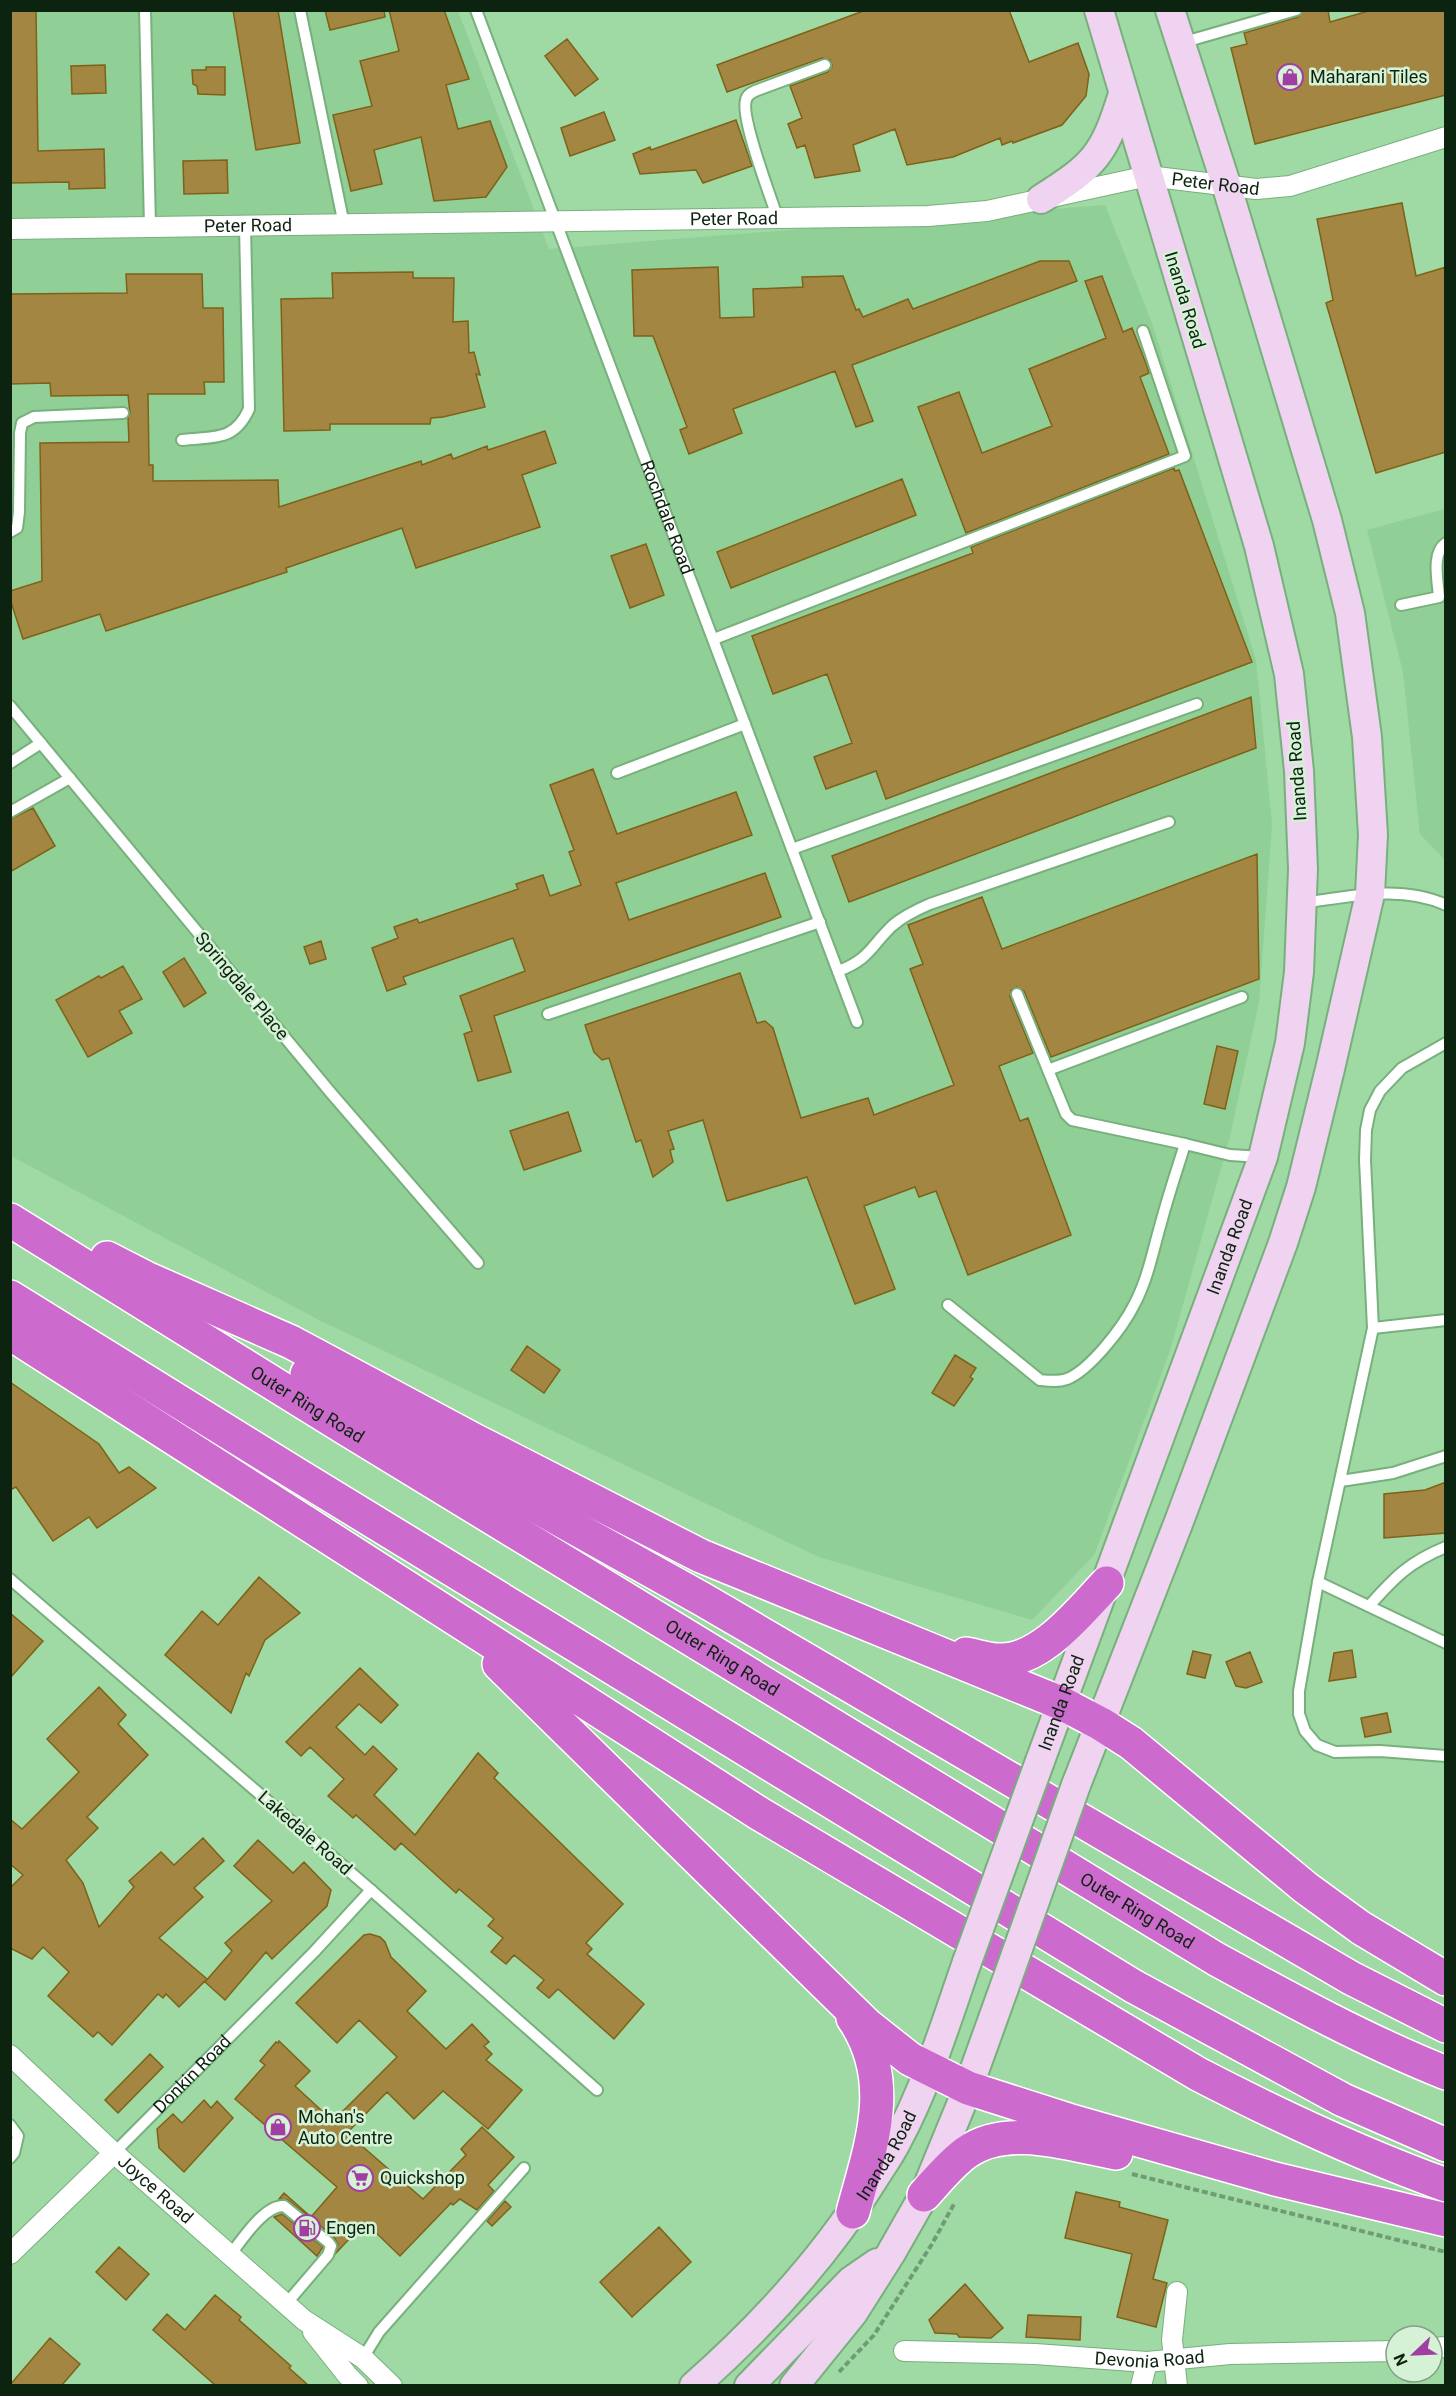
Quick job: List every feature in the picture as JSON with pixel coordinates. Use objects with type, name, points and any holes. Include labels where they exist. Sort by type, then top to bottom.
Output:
[{"type":"highway","points":[[10,1210],[146,1278],[291,1342],[474,1440],[701,1556],[1063,1704],[1101,1724],[1131,1743],[1306,1888],[1361,1928],[1446,1979]]},
{"type":"highway","name":"Outer Ring Road","points":[[10,1220],[345,1428],[1216,1959],[1310,2010],[1412,2060],[1446,2073]]},
{"type":"highway","points":[[146,1278],[403,1432],[702,1599],[1223,1905],[1351,1978],[1446,2026]]},
{"type":"highway","points":[[10,1297],[1133,1986],[1343,2100],[1446,2145]]},
{"type":"highway","points":[[10,1333],[207,1457],[430,1604],[760,1814],[1198,2074],[1348,2148],[1446,2185]]},
{"type":"highway","points":[[909,1642],[999,1660],[1028,1653],[1047,1643],[1107,1584]]},
{"type":"highway","points":[[430,1604],[528,1692],[867,2025],[910,2059],[968,2088],[1068,2120],[1275,2178],[1446,2220]]},
{"type":"highway","points":[[838,1997],[863,2033],[873,2056],[878,2086],[874,2125],[853,2212]]},
{"type":"highway","points":[[924,2195],[967,2152],[993,2140],[1018,2136],[1275,2178]]},
{"type":"main road","name":"Inanda Road","points":[[693,2385],[766,2318],[805,2276],[853,2212],[897,2142],[928,2069],[1263,1157],[1290,1043],[1299,972],[1303,869],[1299,771],[1289,674],[1258,546],[1099,10]]},
{"type":"main road","points":[[794,2385],[853,2313],[891,2253],[924,2195],[968,2088],[1076,1785],[1178,1524],[1282,1243],[1301,1186],[1370,894],[1373,835],[1367,737],[1350,613],[1327,520],[1226,184],[1170,10]]},
{"type":"main road","points":[[1041,199],[1079,175],[1098,154],[1112,130],[1123,93]]},
{"type":"main road","points":[[826,2381],[886,2280],[891,2253]]},
{"type":"main road","points":[[748,2385],[851,2281],[891,2253]]},
{"type":"street","name":"Peter Road","points":[[10,229],[928,216],[987,211],[1148,176],[1256,189],[1290,186],[1446,137]]},
{"type":"street","name":"Joyce Road","points":[[10,2055],[114,2153],[304,2320],[363,2358],[393,2385]]},
{"type":"street","name":"Donkin Road","points":[[10,2254],[114,2153]]},
{"type":"street","points":[[1177,2292],[1172,2340],[1177,2385]]},
{"type":"street","name":"Joyce Road","points":[[304,2320],[347,2375],[358,2385]]},
{"type":"street","name":"Devonia Road","points":[[904,2351],[1106,2357],[1147,2362],[1230,2354],[1384,2351]]},
{"type":"street","points":[[1141,2385],[1147,2362]]},
{"type":"lane","points":[[145,10],[150,227]]},
{"type":"lane","points":[[300,10],[344,225]]},
{"type":"lane","name":"Rochdale Road","points":[[476,10],[857,1022]]},
{"type":"lane","points":[[1180,43],[1296,10]]},
{"type":"lane","points":[[778,219],[747,119],[746,100],[749,94],[755,91],[825,65]]},
{"type":"lane","points":[[182,440],[229,435],[238,428],[249,409],[245,226]]},
{"type":"lane","points":[[714,639],[1185,456],[1143,331]]},
{"type":"lane","points":[[10,532],[17,528],[19,512],[22,423],[34,417],[123,413]]},
{"type":"lane","points":[[1401,605],[1439,597],[1437,556],[1441,546],[1446,543]]},
{"type":"lane","points":[[792,849],[1197,704]]},
{"type":"lane","name":"Springdale Place","points":[[10,706],[331,1093],[478,1263]]},
{"type":"lane","points":[[617,773],[745,724]]},
{"type":"lane","points":[[10,763],[41,743]]},
{"type":"lane","points":[[10,812],[70,778]]},
{"type":"lane","points":[[838,970],[854,965],[867,955],[892,926],[908,914],[930,904],[1169,822]]},
{"type":"lane","points":[[1301,903],[1370,894],[1431,898],[1446,905]]},
{"type":"lane","points":[[548,1014],[820,922]]},
{"type":"lane","points":[[1017,994],[1066,1114],[1072,1120],[1230,1155],[1263,1157]]},
{"type":"lane","points":[[1048,1070],[1242,997]]},
{"type":"lane","points":[[1446,1043],[1402,1068],[1380,1091],[1370,1110],[1366,1130],[1365,1160],[1373,1328],[1318,1582],[1299,1691],[1299,1714],[1305,1731],[1317,1745],[1335,1752],[1380,1750],[1446,1756]]},
{"type":"lane","points":[[948,1305],[1040,1380],[1054,1381],[1074,1376],[1088,1364],[1134,1306],[1146,1279],[1174,1174],[1185,1144]]},
{"type":"lane","points":[[1373,1328],[1446,1320]]},
{"type":"lane","points":[[1341,1481],[1393,1473],[1446,1456]]},
{"type":"lane","points":[[1369,1606],[1408,1566],[1446,1547]]},
{"type":"lane","name":"Lakedale Road","points":[[10,1579],[371,1890],[597,2090]]},
{"type":"lane","points":[[1318,1582],[1446,1643]]},
{"type":"lane","name":"Donkin Road","points":[[114,2153],[314,1952],[371,1890]]},
{"type":"lane","points":[[10,2125],[18,2136],[18,2142],[10,2158]]},
{"type":"lane","points":[[363,2358],[379,2332],[524,2168]]},
{"type":"lane","points":[[230,2255],[268,2210],[279,2206],[284,2206],[328,2242],[331,2246],[328,2255],[286,2304]]},
{"type":"path","points":[[1122,2171],[1446,2252]]},
{"type":"path","points":[[826,2381],[874,2335],[932,2244],[958,2197]]},
{"type":"shaded area","points":[[10,11],[458,11],[549,249],[1105,205],[1152,323],[1256,660],[1272,824],[1259,1002],[1230,1136],[1170,1351],[1094,1555],[1032,1620],[819,1557],[319,1320],[11,1156]]},
{"type":"shaded area","points":[[1445,509],[1445,860],[1420,834],[1403,672],[1367,530]]},
{"type":"building","points":[[10,10],[36,10],[38,151],[104,149],[105,188],[69,189],[69,182],[10,183]]},
{"type":"building","points":[[233,10],[278,10],[300,143],[256,150]]},
{"type":"building","points":[[325,10],[384,10],[385,17],[330,30]]},
{"type":"building","points":[[389,10],[444,10],[469,79],[446,85],[458,129],[490,121],[507,167],[486,197],[434,201],[421,137],[374,150],[382,184],[351,191],[333,115],[372,106],[360,61],[399,51]]},
{"type":"building","points":[[866,10],[1009,10],[1029,62],[1078,43],[1089,74],[1086,96],[1062,125],[1013,143],[1012,141],[1002,145],[1000,138],[953,157],[907,165],[895,129],[853,145],[860,171],[815,178],[805,145],[797,148],[788,124],[802,118],[790,86],[828,72],[832,66],[830,60],[822,58],[727,92],[717,65]]},
{"type":"building","points":[[1303,10],[1328,10],[1330,22],[1372,10],[1446,10],[1446,95],[1255,144],[1231,48],[1247,44],[1244,33],[1298,17]]},
{"type":"building","points":[[567,39],[598,79],[575,96],[545,56]]},
{"type":"building","points":[[105,65],[106,93],[72,94],[71,66]]},
{"type":"building","points":[[206,67],[225,67],[225,95],[198,94],[197,86],[193,84],[192,70],[206,70]]},
{"type":"building","points":[[604,112],[615,140],[570,156],[561,128]]},
{"type":"building","points":[[736,120],[752,166],[703,183],[696,170],[640,174],[633,154],[650,147],[651,150]]},
{"type":"building","points":[[227,160],[228,193],[184,194],[183,161]]},
{"type":"building","points":[[1402,203],[1416,276],[1446,267],[1446,452],[1376,473],[1326,303],[1333,300],[1317,219]]},
{"type":"building","points":[[1040,261],[1069,261],[1077,281],[852,365],[873,421],[856,427],[835,371],[733,409],[742,433],[689,454],[680,430],[687,427],[653,336],[634,336],[632,270],[718,267],[720,318],[754,317],[753,289],[803,287],[802,277],[843,276],[856,310],[859,309],[863,317],[908,299],[913,309]]},
{"type":"building","points":[[413,272],[413,278],[454,278],[453,322],[468,321],[469,353],[474,352],[480,375],[476,374],[485,407],[431,418],[430,424],[330,424],[330,430],[284,431],[281,299],[333,298],[332,273]]},
{"type":"building","points":[[126,274],[202,274],[203,308],[223,308],[224,382],[204,382],[205,394],[148,394],[149,465],[153,465],[153,481],[278,480],[279,507],[421,461],[422,465],[451,454],[453,459],[487,446],[488,450],[545,431],[556,463],[522,475],[540,527],[416,568],[402,528],[286,568],[287,572],[106,631],[100,614],[23,639],[10,599],[10,591],[42,581],[40,443],[129,442],[128,418],[130,413],[128,395],[51,396],[50,383],[10,384],[10,294],[127,293]]},
{"type":"building","points":[[1102,276],[1123,332],[1132,328],[1147,366],[1149,373],[1140,377],[1169,454],[966,533],[918,407],[959,392],[982,453],[1052,426],[1029,369],[1106,338],[1085,281]]},
{"type":"building","points":[[1174,468],[1175,471],[1179,470],[1252,662],[886,799],[876,771],[826,789],[814,757],[852,743],[827,674],[773,694],[752,636],[973,553],[971,547]]},
{"type":"building","points":[[902,479],[916,515],[731,588],[717,552]]},
{"type":"building","points":[[646,544],[664,595],[630,608],[611,556]]},
{"type":"building","points":[[1251,697],[1256,748],[849,902],[832,856]]},
{"type":"building","points":[[593,769],[617,834],[736,792],[752,835],[616,883],[629,920],[765,873],[781,917],[494,1016],[511,1072],[478,1081],[464,1034],[472,1031],[460,996],[525,971],[513,938],[403,977],[406,984],[387,991],[372,948],[398,938],[394,927],[417,919],[419,923],[518,889],[516,884],[543,875],[550,896],[581,885],[569,852],[574,850],[550,785]]},
{"type":"building","points":[[33,808],[55,846],[10,872],[10,819]]},
{"type":"building","points":[[1257,854],[1259,979],[1051,1057],[1024,991],[1017,987],[1011,990],[1010,997],[1033,1053],[999,1066],[1020,1121],[1028,1118],[1071,1235],[968,1275],[936,1191],[919,1197],[915,1187],[864,1206],[895,1289],[855,1304],[807,1177],[727,1201],[703,1120],[668,1131],[674,1149],[670,1150],[673,1162],[653,1177],[641,1140],[636,1142],[609,1058],[602,1060],[594,1052],[585,1025],[740,973],[757,1023],[765,1021],[773,1028],[801,1118],[868,1098],[874,1115],[954,1085],[910,969],[923,964],[908,925],[982,897],[1002,949]]},
{"type":"building","points":[[321,941],[326,959],[310,964],[304,947]]},
{"type":"building","points":[[184,958],[206,993],[184,1007],[163,972]]},
{"type":"building","points":[[123,966],[142,999],[119,1011],[132,1033],[88,1057],[56,1000],[99,976],[101,978]]},
{"type":"building","points":[[1217,1046],[1238,1051],[1225,1109],[1204,1104]]},
{"type":"building","points":[[568,1112],[581,1151],[524,1170],[510,1131]]},
{"type":"building","points":[[527,1346],[560,1370],[544,1393],[511,1370]]},
{"type":"building","points":[[955,1355],[976,1368],[970,1377],[973,1379],[954,1406],[932,1393]]},
{"type":"building","points":[[10,1382],[99,1444],[119,1473],[129,1467],[156,1488],[97,1528],[89,1517],[53,1541],[16,1487],[10,1490]]},
{"type":"building","points":[[1446,1482],[1446,1533],[1384,1538],[1384,1494],[1425,1490]]},
{"type":"building","points":[[259,1577],[300,1613],[265,1640],[249,1676],[246,1673],[231,1713],[165,1655],[202,1611],[218,1625]]},
{"type":"building","points":[[10,1613],[43,1641],[10,1678]]},
{"type":"building","points":[[1352,1650],[1356,1677],[1329,1681],[1334,1653]]},
{"type":"building","points":[[1193,1651],[1211,1655],[1205,1678],[1187,1674]]},
{"type":"building","points":[[1250,1652],[1262,1682],[1246,1688],[1236,1686],[1226,1662]]},
{"type":"building","points":[[360,1668],[398,1705],[381,1723],[359,1704],[336,1727],[365,1755],[373,1746],[397,1769],[374,1795],[415,1835],[478,1753],[498,1773],[494,1778],[623,1904],[586,1943],[592,1949],[587,1954],[644,2004],[614,2039],[558,1989],[549,1998],[537,1988],[544,1980],[514,1955],[506,1964],[491,1952],[503,1938],[488,1926],[494,1919],[459,1889],[456,1893],[401,1843],[395,1850],[356,1815],[353,1818],[328,1796],[344,1779],[310,1747],[301,1756],[286,1742]]},
{"type":"building","points":[[99,1687],[126,1715],[118,1724],[148,1755],[87,1817],[98,1828],[66,1860],[83,1883],[99,1927],[134,1887],[129,1881],[161,1852],[174,1865],[203,1838],[224,1861],[194,1888],[203,1897],[159,1938],[207,1979],[179,2007],[166,1994],[163,1998],[158,1994],[112,2045],[98,2032],[93,2037],[48,1996],[69,1972],[43,1947],[32,1959],[10,1948],[10,1888],[23,1875],[10,1864],[10,1819],[22,1829],[79,1772],[47,1739]]},
{"type":"building","points":[[1387,1713],[1391,1732],[1365,1737],[1361,1718]]},
{"type":"building","points":[[258,1840],[293,1873],[304,1862],[331,1890],[327,1906],[272,1959],[266,1952],[225,2000],[205,1982],[232,1951],[225,1943],[272,1901],[234,1866]]},
{"type":"building","points":[[364,1935],[380,1937],[385,1942],[391,1957],[426,1991],[407,2011],[446,2049],[472,2024],[489,2042],[484,2046],[492,2054],[486,2060],[522,2090],[488,2129],[443,2091],[414,2119],[387,2092],[347,2133],[423,2199],[466,2155],[461,2149],[482,2127],[514,2157],[488,2185],[494,2191],[477,2210],[460,2199],[453,2205],[451,2203],[400,2256],[365,2222],[336,2253],[338,2244],[333,2236],[288,2200],[279,2199],[284,2193],[311,2217],[337,2187],[235,2099],[265,2065],[260,2061],[279,2041],[310,2071],[295,2086],[333,2121],[397,2057],[359,2020],[337,2043],[296,2003]]},
{"type":"building","points":[[150,2054],[163,2067],[118,2113],[105,2100]]},
{"type":"building","points":[[204,2100],[211,2108],[217,2101],[233,2118],[184,2172],[159,2148],[157,2129],[173,2114],[182,2123]]},
{"type":"building","points":[[1076,2192],[1120,2202],[1119,2207],[1168,2220],[1153,2279],[1167,2283],[1156,2327],[1117,2317],[1132,2254],[1065,2238]]},
{"type":"building","points":[[505,2201],[511,2207],[492,2226],[487,2221]]},
{"type":"building","points":[[282,2214],[323,2247],[317,2256],[274,2217]]},
{"type":"building","points":[[659,2227],[691,2262],[632,2317],[600,2282]]},
{"type":"building","points":[[119,2247],[149,2274],[126,2300],[96,2272]]},
{"type":"building","points":[[965,2284],[1003,2328],[991,2338],[959,2337],[957,2334],[935,2333],[929,2320]]},
{"type":"building","points":[[215,2295],[241,2317],[239,2320],[291,2366],[289,2368],[308,2385],[215,2385],[153,2330],[167,2314],[185,2330]]},
{"type":"building","points":[[1028,2315],[1081,2317],[1080,2340],[1026,2337]]},
{"type":"building","points":[[50,2338],[80,2364],[62,2385],[10,2385]]},
{"type":"place","name":"Maharani Tiles","points":[[1290,77]]},
{"type":"place","name":"Mohan's Auto Centre","points":[[278,2127]]},
{"type":"place","name":"Quickshop","points":[[360,2178]]},
{"type":"place","name":"Engen","points":[[307,2228]]}]
